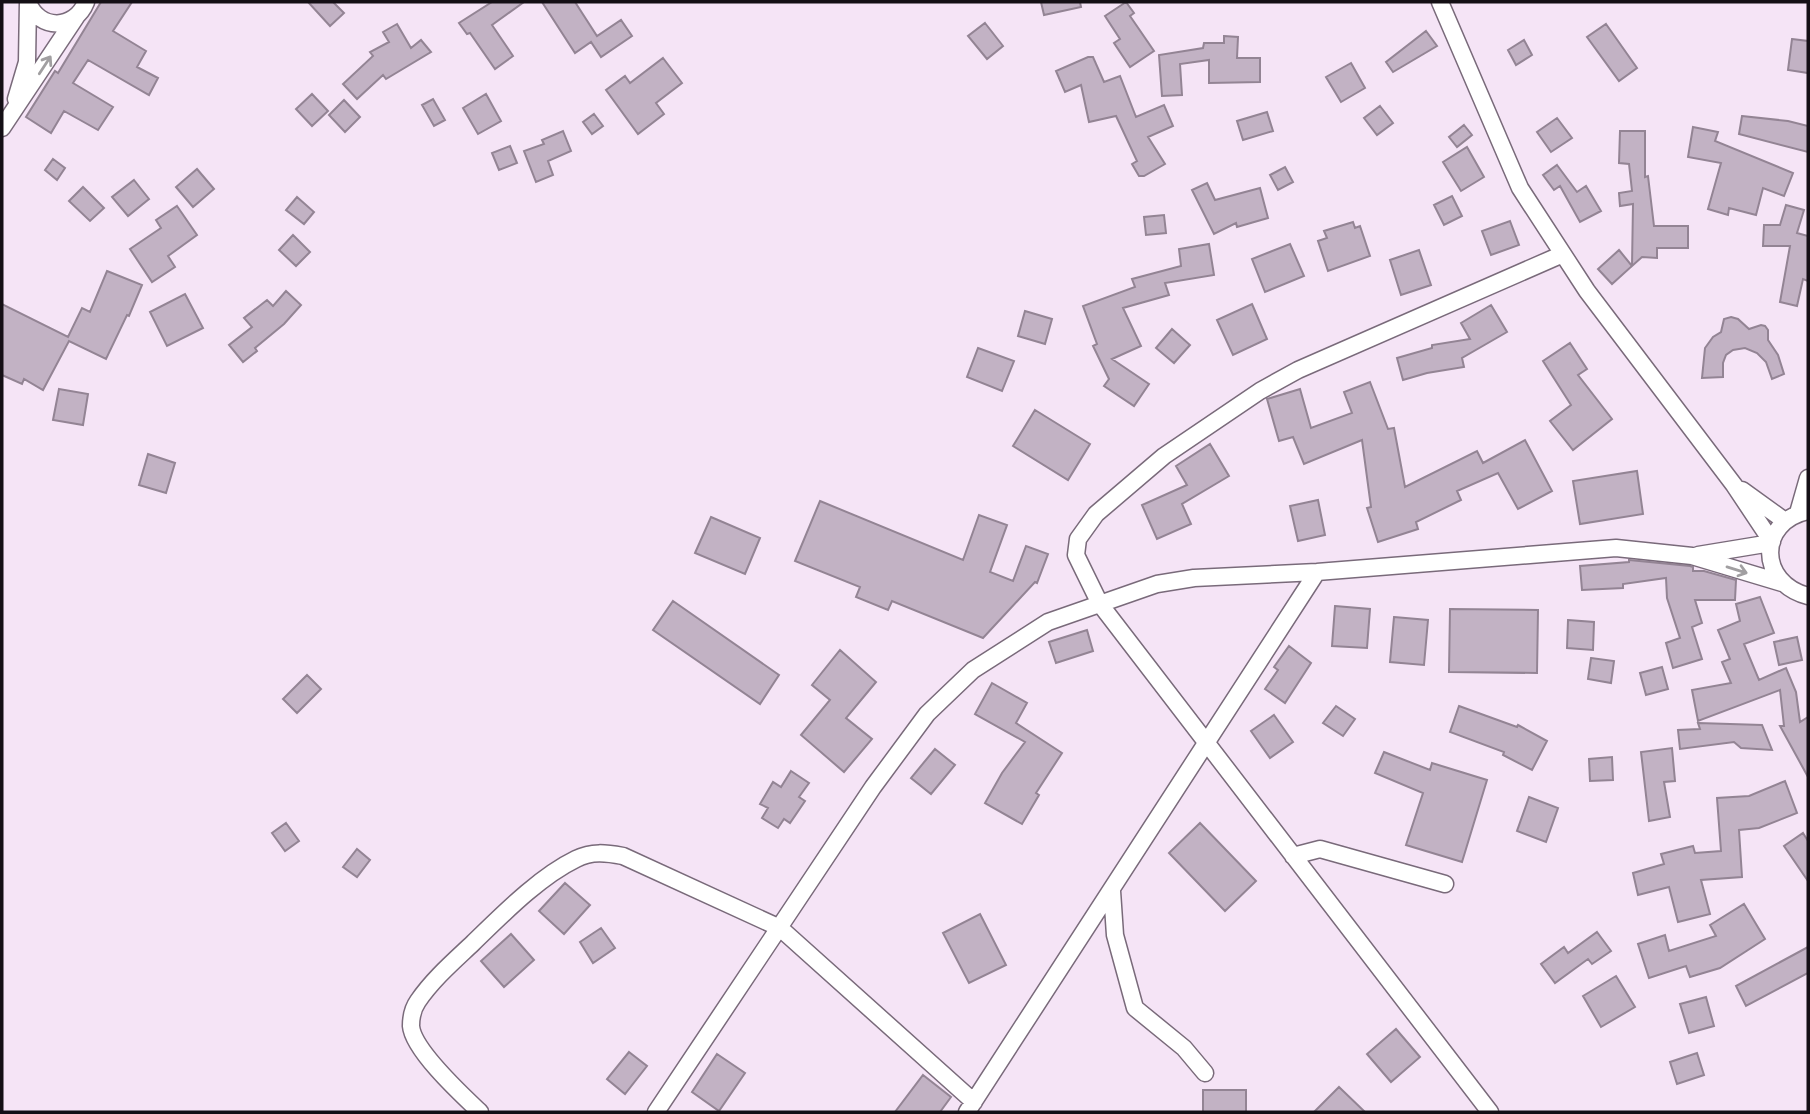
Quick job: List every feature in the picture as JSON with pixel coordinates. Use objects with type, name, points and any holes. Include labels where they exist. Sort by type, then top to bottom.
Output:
[{"type":"street","points":[[28,2],[35,14],[48,22],[63,23],[76,17]]},
{"type":"street","points":[[12,111],[27,62],[28,2]]},
{"type":"street","points":[[2,128],[86,2]]},
{"type":"street","points":[[1440,2],[1520,188],[1587,291],[1734,485],[1771,543],[1772,565],[1782,583]]},
{"type":"street","points":[[1490,1112],[1100,604],[1076,555],[1078,538],[1096,514],[1164,456],[1260,391],[1298,370],[1563,254]]},
{"type":"street","points":[[1692,556],[1771,543],[1797,515],[1808,478]]},
{"type":"street","points":[[1734,485],[1797,515]]},
{"type":"street","points":[[656,1112],[873,787],[927,714],[972,670],[1048,622],[1157,584],[1182,580],[1616,548],[1692,556],[1782,583],[1802,594],[1808,606]]},
{"type":"street","points":[[480,1112],[416,1043],[411,1025],[416,1002],[439,975],[512,905],[576,859],[597,852],[623,856],[780,928],[971,1107],[1317,572]]},
{"type":"street","points":[[1293,856],[1320,849],[1445,884]]},
{"type":"street","points":[[1112,891],[1115,934],[1135,1008],[1184,1048],[1205,1073]]},
{"type":"building","points":[[101,2],[132,2],[113,31],[146,51],[137,67],[158,78],[149,95],[88,60],[73,83],[113,107],[98,130],[64,111],[51,133],[26,117],[55,71],[58,73]]},
{"type":"building","points":[[308,2],[333,2],[344,13],[330,26]]},
{"type":"building","points":[[492,2],[524,2],[492,25],[513,56],[495,69],[470,33],[467,34],[459,23]]},
{"type":"building","points":[[542,2],[575,2],[597,36],[621,20],[632,36],[601,57],[591,42],[575,53]]},
{"type":"building","points":[[1041,2],[1080,2],[1081,7],[1044,15]]},
{"type":"building","points":[[1126,2],[1134,13],[1130,16],[1154,51],[1130,67],[1114,43],[1120,39],[1105,16]]},
{"type":"building","points":[[985,23],[1003,46],[987,59],[968,36]]},
{"type":"building","points":[[397,24],[411,48],[421,40],[431,52],[386,79],[383,75],[357,99],[343,84],[373,56],[370,52],[389,42],[383,32]]},
{"type":"building","points":[[1606,24],[1637,68],[1619,81],[1587,37]]},
{"type":"building","points":[[1426,31],[1437,46],[1393,72],[1386,62]]},
{"type":"building","points":[[1224,36],[1238,37],[1237,58],[1260,58],[1260,82],[1209,83],[1209,60],[1180,64],[1182,95],[1162,96],[1159,55],[1203,48],[1204,43],[1224,43]]},
{"type":"building","points":[[1792,39],[1808,41],[1808,73],[1788,70]]},
{"type":"building","points":[[1524,40],[1532,55],[1516,65],[1508,50]]},
{"type":"building","points":[[1093,57],[1104,82],[1120,76],[1136,117],[1164,105],[1173,126],[1148,137],[1165,164],[1139,176],[1132,164],[1137,161],[1116,116],[1089,122],[1081,85],[1065,92],[1056,71]]},
{"type":"building","points":[[663,58],[682,83],[656,103],[664,114],[638,134],[606,90],[625,76],[630,83]]},
{"type":"building","points":[[1351,63],[1365,88],[1341,102],[1326,77]]},
{"type":"building","points":[[312,94],[328,111],[312,126],[296,109]]},
{"type":"building","points":[[486,94],[501,121],[478,134],[463,108]]},
{"type":"building","points":[[433,99],[445,120],[434,126],[422,105]]},
{"type":"building","points":[[344,100],[360,117],[345,132],[329,115]]},
{"type":"building","points":[[1380,106],[1393,123],[1377,135],[1364,118]]},
{"type":"building","points":[[1267,112],[1273,131],[1243,140],[1237,121]]},
{"type":"building","points":[[594,114],[603,126],[592,134],[583,122]]},
{"type":"building","points":[[1742,116],[1808,126],[1808,152],[1739,134]]},
{"type":"building","points":[[1557,118],[1572,138],[1551,152],[1537,132]]},
{"type":"building","points":[[1464,125],[1472,135],[1457,147],[1449,137]]},
{"type":"building","points":[[1693,127],[1718,132],[1715,141],[1793,173],[1784,196],[1763,188],[1756,215],[1729,208],[1728,215],[1708,209],[1721,163],[1688,157]]},
{"type":"building","points":[[563,131],[571,151],[548,161],[553,175],[536,182],[524,151],[544,144],[542,140]]},
{"type":"building","points":[[1620,131],[1645,131],[1645,177],[1648,176],[1654,226],[1688,226],[1688,248],[1657,248],[1657,258],[1642,257],[1632,266],[1633,204],[1620,206],[1619,193],[1632,191],[1629,164],[1619,163]]},
{"type":"building","points":[[510,146],[517,163],[499,170],[492,153]]},
{"type":"building","points":[[1467,147],[1484,177],[1461,191],[1443,162]]},
{"type":"building","points":[[53,159],[65,168],[57,180],[45,170]]},
{"type":"building","points":[[1557,165],[1577,192],[1586,186],[1601,211],[1580,222],[1560,186],[1554,190],[1543,175]]},
{"type":"building","points":[[1285,167],[1293,182],[1278,190],[1270,175]]},
{"type":"building","points":[[197,169],[214,189],[193,207],[176,187]]},
{"type":"building","points":[[134,180],[149,199],[128,216],[112,197]]},
{"type":"building","points":[[1207,183],[1215,200],[1260,188],[1268,218],[1237,227],[1236,223],[1214,234],[1192,190]]},
{"type":"building","points":[[83,187],[104,208],[90,221],[69,201]]},
{"type":"building","points":[[1452,196],[1462,216],[1444,225],[1434,205]]},
{"type":"building","points":[[297,197],[314,212],[304,224],[286,210]]},
{"type":"building","points":[[1786,205],[1804,210],[1797,233],[1808,236],[1808,281],[1803,279],[1797,306],[1780,302],[1790,246],[1763,246],[1764,225],[1780,225]]},
{"type":"building","points":[[177,206],[197,235],[168,256],[175,267],[152,282],[130,249],[161,228],[156,220]]},
{"type":"building","points":[[1164,215],[1166,233],[1146,235],[1144,217]]},
{"type":"building","points":[[1510,221],[1519,245],[1491,255],[1482,231]]},
{"type":"building","points":[[1353,222],[1355,228],[1360,226],[1370,256],[1328,271],[1318,241],[1327,238],[1324,231]]},
{"type":"building","points":[[293,235],[310,252],[296,266],[279,250]]},
{"type":"building","points":[[1209,244],[1214,275],[1165,283],[1169,295],[1123,308],[1141,346],[1112,359],[1149,384],[1134,406],[1104,386],[1109,379],[1093,346],[1097,344],[1083,306],[1135,287],[1132,279],[1181,266],[1179,249]]},
{"type":"building","points":[[1290,244],[1304,276],[1265,292],[1252,259]]},
{"type":"building","points":[[1419,250],[1431,285],[1401,295],[1390,260]]},
{"type":"building","points":[[1619,250],[1632,266],[1612,284],[1598,269]]},
{"type":"building","points":[[107,271],[142,285],[106,359],[69,341],[43,390],[24,379],[22,384],[2,375],[2,304],[68,337],[82,308],[90,312]]},
{"type":"building","points":[[286,291],[301,305],[243,362],[229,345],[252,327],[244,318],[267,300],[273,306]]},
{"type":"building","points":[[185,294],[203,328],[167,346],[150,312]]},
{"type":"building","points":[[1252,304],[1267,339],[1233,355],[1217,320]]},
{"type":"building","points":[[1491,305],[1507,332],[1462,358],[1464,367],[1403,380],[1397,358],[1432,348],[1432,345],[1470,339],[1461,323]]},
{"type":"building","points":[[1025,311],[1052,319],[1045,344],[1018,336]]},
{"type":"building","points":[[1724,319],[1738,319],[1749,329],[1765,326],[1768,340],[1778,355],[1784,374],[1772,379],[1766,362],[1757,353],[1745,348],[1733,350],[1726,355],[1723,377],[1702,378],[1705,348],[1713,337],[1721,332]]},
{"type":"building","points":[[1172,329],[1190,345],[1174,363],[1156,348]]},
{"type":"building","points":[[1570,343],[1587,369],[1578,375],[1612,419],[1573,450],[1550,421],[1571,405],[1543,361]]},
{"type":"building","points":[[978,348],[1014,361],[1002,391],[967,377]]},
{"type":"building","points":[[1370,382],[1388,429],[1394,428],[1405,487],[1477,451],[1483,463],[1525,440],[1552,491],[1518,509],[1498,473],[1457,491],[1461,500],[1416,522],[1418,529],[1378,542],[1367,508],[1371,507],[1362,440],[1304,464],[1293,437],[1279,441],[1267,399],[1300,389],[1311,428],[1352,413],[1344,392]]},
{"type":"building","points":[[59,389],[88,394],[83,425],[53,420]]},
{"type":"building","points":[[1035,410],[1090,444],[1068,480],[1013,446]]},
{"type":"building","points":[[1210,444],[1229,476],[1182,504],[1191,524],[1157,539],[1142,505],[1187,485],[1176,466]]},
{"type":"building","points":[[148,454],[175,463],[166,493],[139,485]]},
{"type":"building","points":[[1637,471],[1643,514],[1580,524],[1573,481]]},
{"type":"building","points":[[1318,500],[1325,535],[1298,541],[1290,506]]},
{"type":"building","points":[[820,501],[963,560],[979,515],[1007,525],[990,572],[1013,581],[1026,546],[1048,554],[1037,583],[1035,582],[983,638],[892,601],[888,610],[856,597],[860,587],[795,561]]},
{"type":"building","points":[[711,517],[760,538],[745,574],[695,553]]},
{"type":"building","points":[[1629,560],[1690,566],[1693,571],[1704,571],[1736,580],[1735,600],[1695,600],[1702,623],[1692,627],[1702,659],[1673,668],[1666,643],[1680,638],[1667,598],[1666,578],[1623,584],[1623,588],[1582,590],[1580,566]]},
{"type":"building","points":[[1760,597],[1774,633],[1744,644],[1759,680],[1786,668],[1796,692],[1800,722],[1808,717],[1808,777],[1780,726],[1784,726],[1780,690],[1698,721],[1692,690],[1731,683],[1722,662],[1730,659],[1718,630],[1740,621],[1736,604]]},
{"type":"building","points":[[673,601],[779,675],[760,704],[653,630]]},
{"type":"building","points":[[1335,606],[1370,609],[1367,648],[1332,646]]},
{"type":"building","points":[[1450,609],[1538,610],[1537,673],[1449,672]]},
{"type":"building","points":[[1394,617],[1428,620],[1424,665],[1390,662]]},
{"type":"building","points":[[1568,620],[1594,622],[1593,650],[1567,648]]},
{"type":"building","points":[[1087,630],[1093,651],[1056,663],[1049,642]]},
{"type":"building","points":[[1797,637],[1802,660],[1779,665],[1774,642]]},
{"type":"building","points":[[1289,646],[1311,663],[1285,703],[1265,689],[1278,670],[1274,667]]},
{"type":"building","points":[[840,650],[876,682],[846,718],[872,739],[844,772],[801,735],[830,700],[812,685]]},
{"type":"building","points":[[1591,658],[1614,661],[1611,683],[1588,679]]},
{"type":"building","points":[[1662,667],[1668,689],[1646,695],[1640,673]]},
{"type":"building","points":[[307,675],[321,689],[297,713],[283,699]]},
{"type":"building","points":[[992,683],[1027,703],[1016,723],[1062,753],[1036,793],[1039,795],[1022,824],[985,803],[1002,773],[1025,742],[975,714]]},
{"type":"building","points":[[1336,706],[1355,719],[1343,736],[1323,723]]},
{"type":"building","points":[[1459,706],[1517,727],[1518,725],[1547,741],[1532,770],[1503,755],[1504,752],[1450,732]]},
{"type":"building","points":[[1274,715],[1293,742],[1270,758],[1251,731]]},
{"type":"building","points":[[1698,723],[1762,725],[1772,750],[1741,748],[1734,742],[1680,749],[1678,730],[1700,729]]},
{"type":"building","points":[[1672,748],[1675,781],[1664,782],[1670,817],[1649,821],[1641,752]]},
{"type":"building","points":[[935,749],[955,765],[931,794],[911,778]]},
{"type":"building","points":[[1384,752],[1430,770],[1432,763],[1487,780],[1462,862],[1406,845],[1423,793],[1375,773]]},
{"type":"building","points":[[1612,757],[1613,780],[1590,781],[1589,759]]},
{"type":"building","points":[[791,771],[809,783],[799,797],[805,801],[790,823],[784,819],[778,828],[762,818],[768,808],[760,804],[773,782],[781,787]]},
{"type":"building","points":[[1785,781],[1797,813],[1759,828],[1739,830],[1742,877],[1701,880],[1710,914],[1678,922],[1669,887],[1638,895],[1633,873],[1664,864],[1661,854],[1693,846],[1695,853],[1721,851],[1717,798],[1749,796]]},
{"type":"building","points":[[1529,797],[1558,808],[1546,842],[1517,831]]},
{"type":"building","points":[[286,823],[299,841],[285,851],[272,833]]},
{"type":"building","points":[[1200,823],[1256,881],[1225,911],[1169,853]]},
{"type":"building","points":[[1803,833],[1808,841],[1808,881],[1784,846]]},
{"type":"building","points":[[357,849],[370,860],[357,877],[343,867]]},
{"type":"building","points":[[565,883],[590,905],[564,934],[539,911]]},
{"type":"building","points":[[1744,904],[1765,939],[1720,968],[1690,977],[1686,966],[1649,978],[1638,944],[1665,935],[1669,951],[1716,936],[1710,925]]},
{"type":"building","points":[[980,914],[1006,965],[969,983],[943,933]]},
{"type":"building","points":[[601,928],[615,948],[593,963],[580,942]]},
{"type":"building","points":[[1597,932],[1611,951],[1592,964],[1588,959],[1555,983],[1541,964],[1564,947],[1568,953]]},
{"type":"building","points":[[511,934],[534,960],[504,987],[481,961]]},
{"type":"building","points":[[1808,947],[1808,973],[1746,1006],[1736,986]]},
{"type":"building","points":[[1616,976],[1635,1007],[1601,1027],[1583,996]]},
{"type":"building","points":[[1706,997],[1714,1026],[1689,1033],[1680,1004]]},
{"type":"building","points":[[1396,1029],[1420,1057],[1391,1082],[1367,1054]]},
{"type":"building","points":[[629,1052],[647,1066],[625,1094],[607,1079]]},
{"type":"building","points":[[1697,1053],[1704,1075],[1677,1084],[1670,1062]]},
{"type":"building","points":[[717,1054],[745,1073],[719,1111],[692,1092]]},
{"type":"building","points":[[923,1075],[951,1097],[940,1112],[895,1112]]},
{"type":"building","points":[[1339,1087],[1365,1112],[1314,1112]]},
{"type":"building","points":[[1203,1090],[1246,1090],[1246,1112],[1203,1112]]}]
